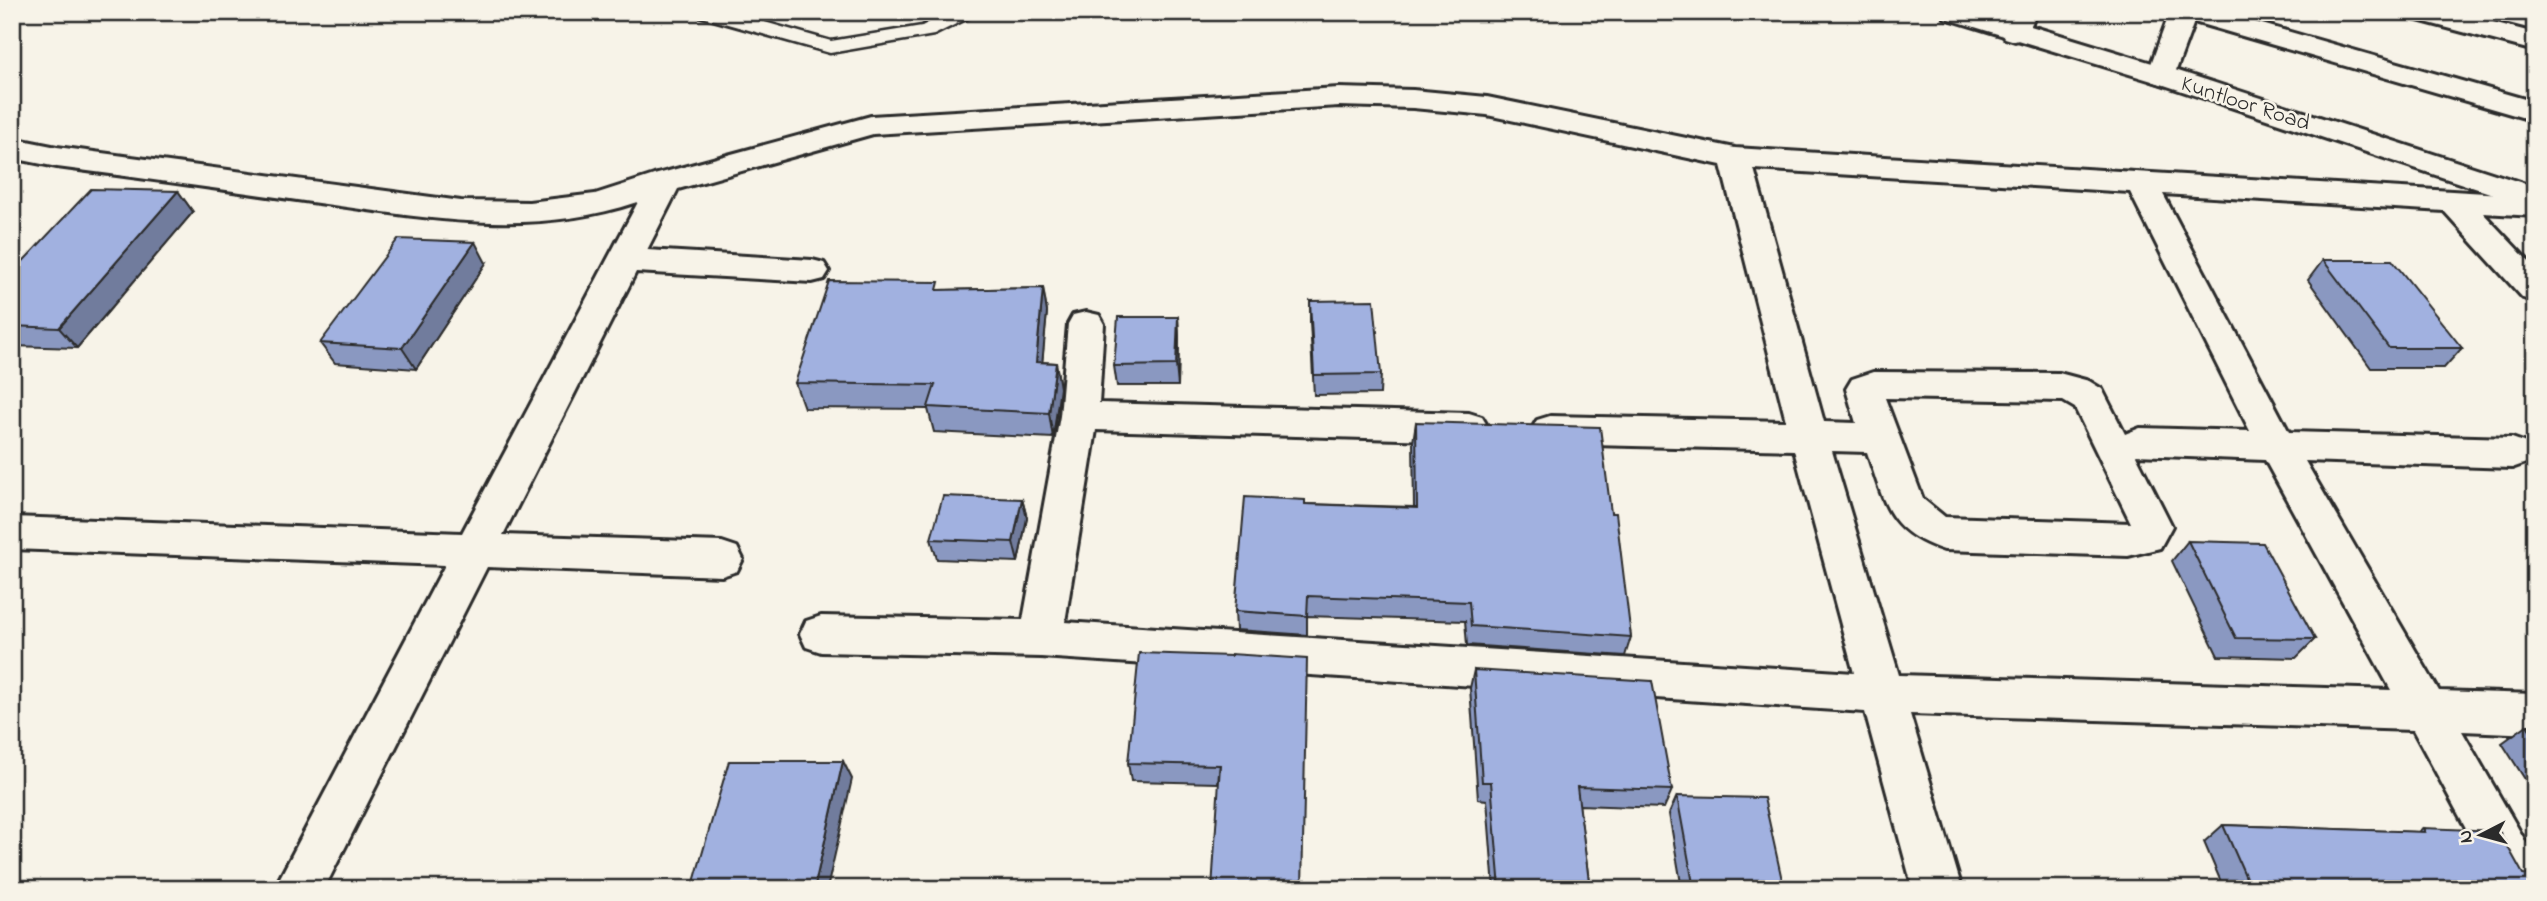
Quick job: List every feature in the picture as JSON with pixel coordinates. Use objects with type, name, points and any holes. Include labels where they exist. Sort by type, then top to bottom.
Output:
[{"type":"street","name":"Kuntloor Road","points":[[1955,12],[2019,22],[2162,75],[2535,198]]},
{"type":"street","points":[[2162,75],[2186,12],[2535,112]]},
{"type":"street","points":[[2420,12],[2535,42]]},
{"type":"street","points":[[12,148],[57,157],[461,212],[529,213],[598,204],[665,182],[871,125],[1339,97],[1413,99],[1487,106],[1735,158],[2535,206]]},
{"type":"street","points":[[1735,158],[1809,437],[1938,889]]},
{"type":"street","points":[[298,889],[665,182]]},
{"type":"street","points":[[2141,182],[2278,448],[2526,889]]},
{"type":"street","points":[[2451,199],[2535,290]]},
{"type":"street","points":[[625,260],[812,271]]},
{"type":"street","points":[[1041,639],[1079,416],[1086,324]]},
{"type":"street","points":[[1873,385],[2059,386],[2077,391],[2089,399],[2152,526],[2146,537],[2128,540],[1944,534],[1925,528],[1913,518],[1905,503],[1881,438],[1866,398],[1865,389],[1873,385]]},
{"type":"street","points":[[1079,416],[1881,438]]},
{"type":"street","points":[[2140,442],[2512,453]]},
{"type":"street","points":[[12,533],[473,552],[722,559]]},
{"type":"street","points":[[821,634],[1041,639],[1884,694],[2535,714]]},
{"type":"lane","points":[[706,12],[830,47],[927,31],[965,12]]},
{"type":"building","points":[[91,189],[178,191],[59,328],[12,326],[12,273]]},
{"type":"building","points":[[398,239],[475,242],[402,348],[320,343]]},
{"type":"building","points":[[2323,260],[2392,260],[2462,348],[2389,348]]},
{"type":"building","points":[[829,281],[939,282],[937,290],[1043,288],[1036,362],[1056,363],[1049,413],[928,407],[935,385],[795,383]]},
{"type":"building","points":[[1374,300],[1381,374],[1314,375],[1310,301]]},
{"type":"building","points":[[1118,317],[1178,317],[1176,365],[1114,366]]},
{"type":"building","points":[[1416,422],[1600,427],[1611,513],[1616,513],[1631,637],[1471,626],[1469,602],[1308,596],[1307,616],[1235,611],[1245,497],[1305,500],[1305,504],[1417,508]]},
{"type":"building","points":[[943,496],[1022,499],[1013,542],[931,539]]},
{"type":"building","points":[[2188,541],[2263,543],[2315,639],[2236,638]]},
{"type":"building","points":[[1139,653],[1231,654],[1307,659],[1302,889],[1212,889],[1220,765],[1128,763]]},
{"type":"building","points":[[1474,670],[1652,681],[1672,790],[1577,787],[1590,889],[1500,889],[1491,782],[1482,782]]},
{"type":"building","points":[[2527,725],[2535,725],[2535,737]]},
{"type":"building","points":[[729,761],[843,761],[814,889],[692,889]]},
{"type":"building","points":[[1677,796],[1764,798],[1784,889],[1694,889]]},
{"type":"building","points":[[2223,825],[2425,832],[2423,828],[2499,831],[2523,874],[2535,875],[2535,889],[2251,889]]}]
